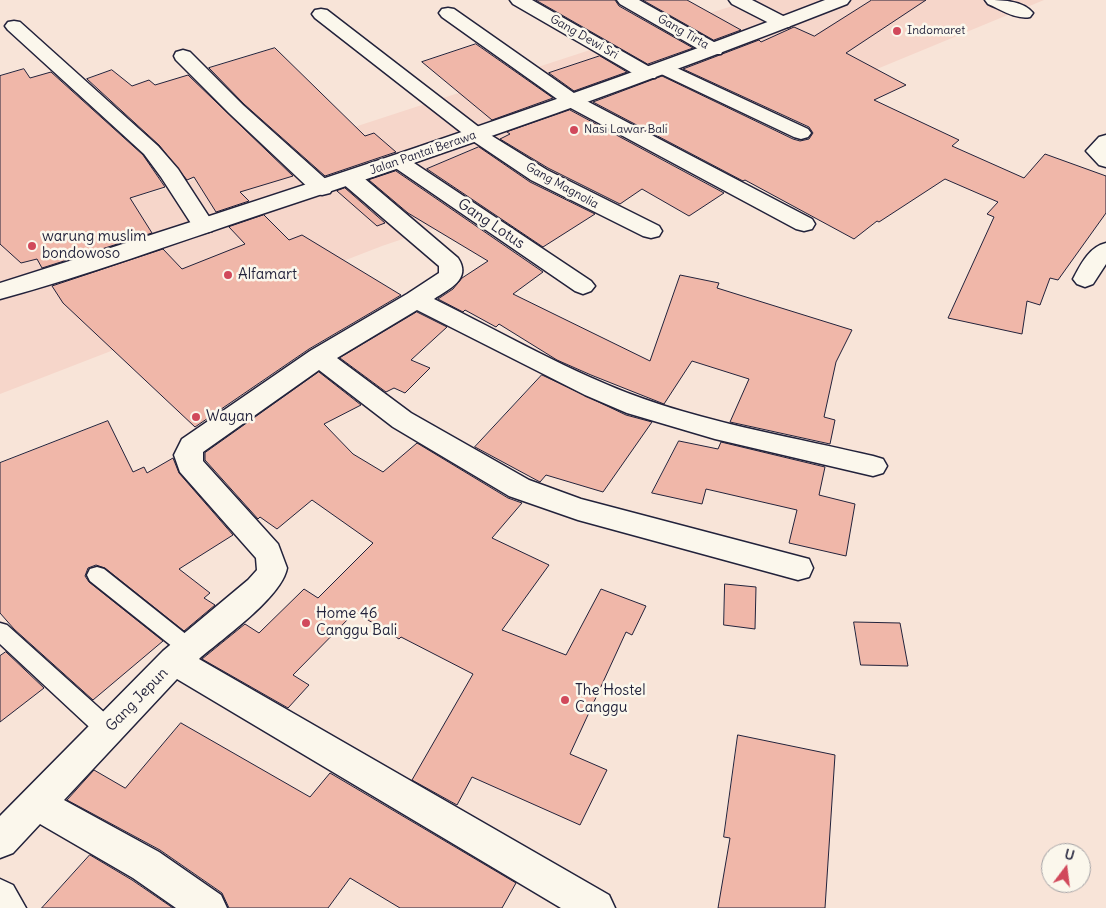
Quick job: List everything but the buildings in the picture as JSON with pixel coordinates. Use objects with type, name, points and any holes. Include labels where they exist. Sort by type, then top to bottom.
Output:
[{"type":"street","name":"Gang Dewi Sri","points":[[519,0],[656,71],[801,133]]},
{"type":"street","name":"Gang Tirta","points":[[626,0],[714,50]]},
{"type":"street","points":[[738,0],[784,23]]},
{"type":"street","name":"Jalan Pantai Berawa","points":[[0,291],[322,188],[574,102],[841,0]]},
{"type":"street","points":[[994,0],[1024,13]]},
{"type":"street","name":"Gang Magnolia","points":[[321,14],[478,135],[539,175],[651,231]]},
{"type":"street","points":[[448,14],[574,102],[804,224]]},
{"type":"street","points":[[14,26],[151,150],[170,174],[204,226]]},
{"type":"street","points":[[183,56],[236,109],[322,188]]},
{"type":"street","points":[[1106,141],[1096,152],[1106,162]]},
{"type":"street","name":"Gang Lotus","points":[[398,162],[583,286]]},
{"type":"street","points":[[350,178],[450,263],[452,270],[450,277],[416,300],[319,357],[402,420],[519,488],[578,509],[798,568]]},
{"type":"street","points":[[1085,279],[1092,265],[1106,250]]},
{"type":"street","points":[[416,300],[578,382],[636,406],[715,429],[873,466]]},
{"type":"street","name":"Gang Jepun","points":[[0,841],[182,655],[259,589],[272,575],[273,563],[268,552],[190,465],[188,455],[192,446],[200,439],[319,357]]},
{"type":"street","points":[[182,655],[596,908]]},
{"type":"street","points":[[38,804],[146,865],[208,908]]},
{"type":"street","points":[[0,898],[7,908]]},
{"type":"lane","points":[[97,575],[182,655]]},
{"type":"lane","points":[[0,630],[108,730]]},
{"type":"shaded area","points":[[752,0],[1044,0],[751,121],[382,246],[0,394],[0,235],[171,187],[590,50]]},
{"type":"place","name":"Indomaret","points":[[897,31]]},
{"type":"place","name":"Nasi Lawar Bali","points":[[574,130]]},
{"type":"place","name":"warung muslim bondowoso","points":[[32,246]]},
{"type":"place","name":"Alfamart","points":[[228,275]]},
{"type":"place","name":"Wayan","points":[[196,417]]},
{"type":"place","name":"Home 46 Canggu Bali","points":[[306,623]]},
{"type":"place","name":"The Hostel Canggu","points":[[565,700]]}]
